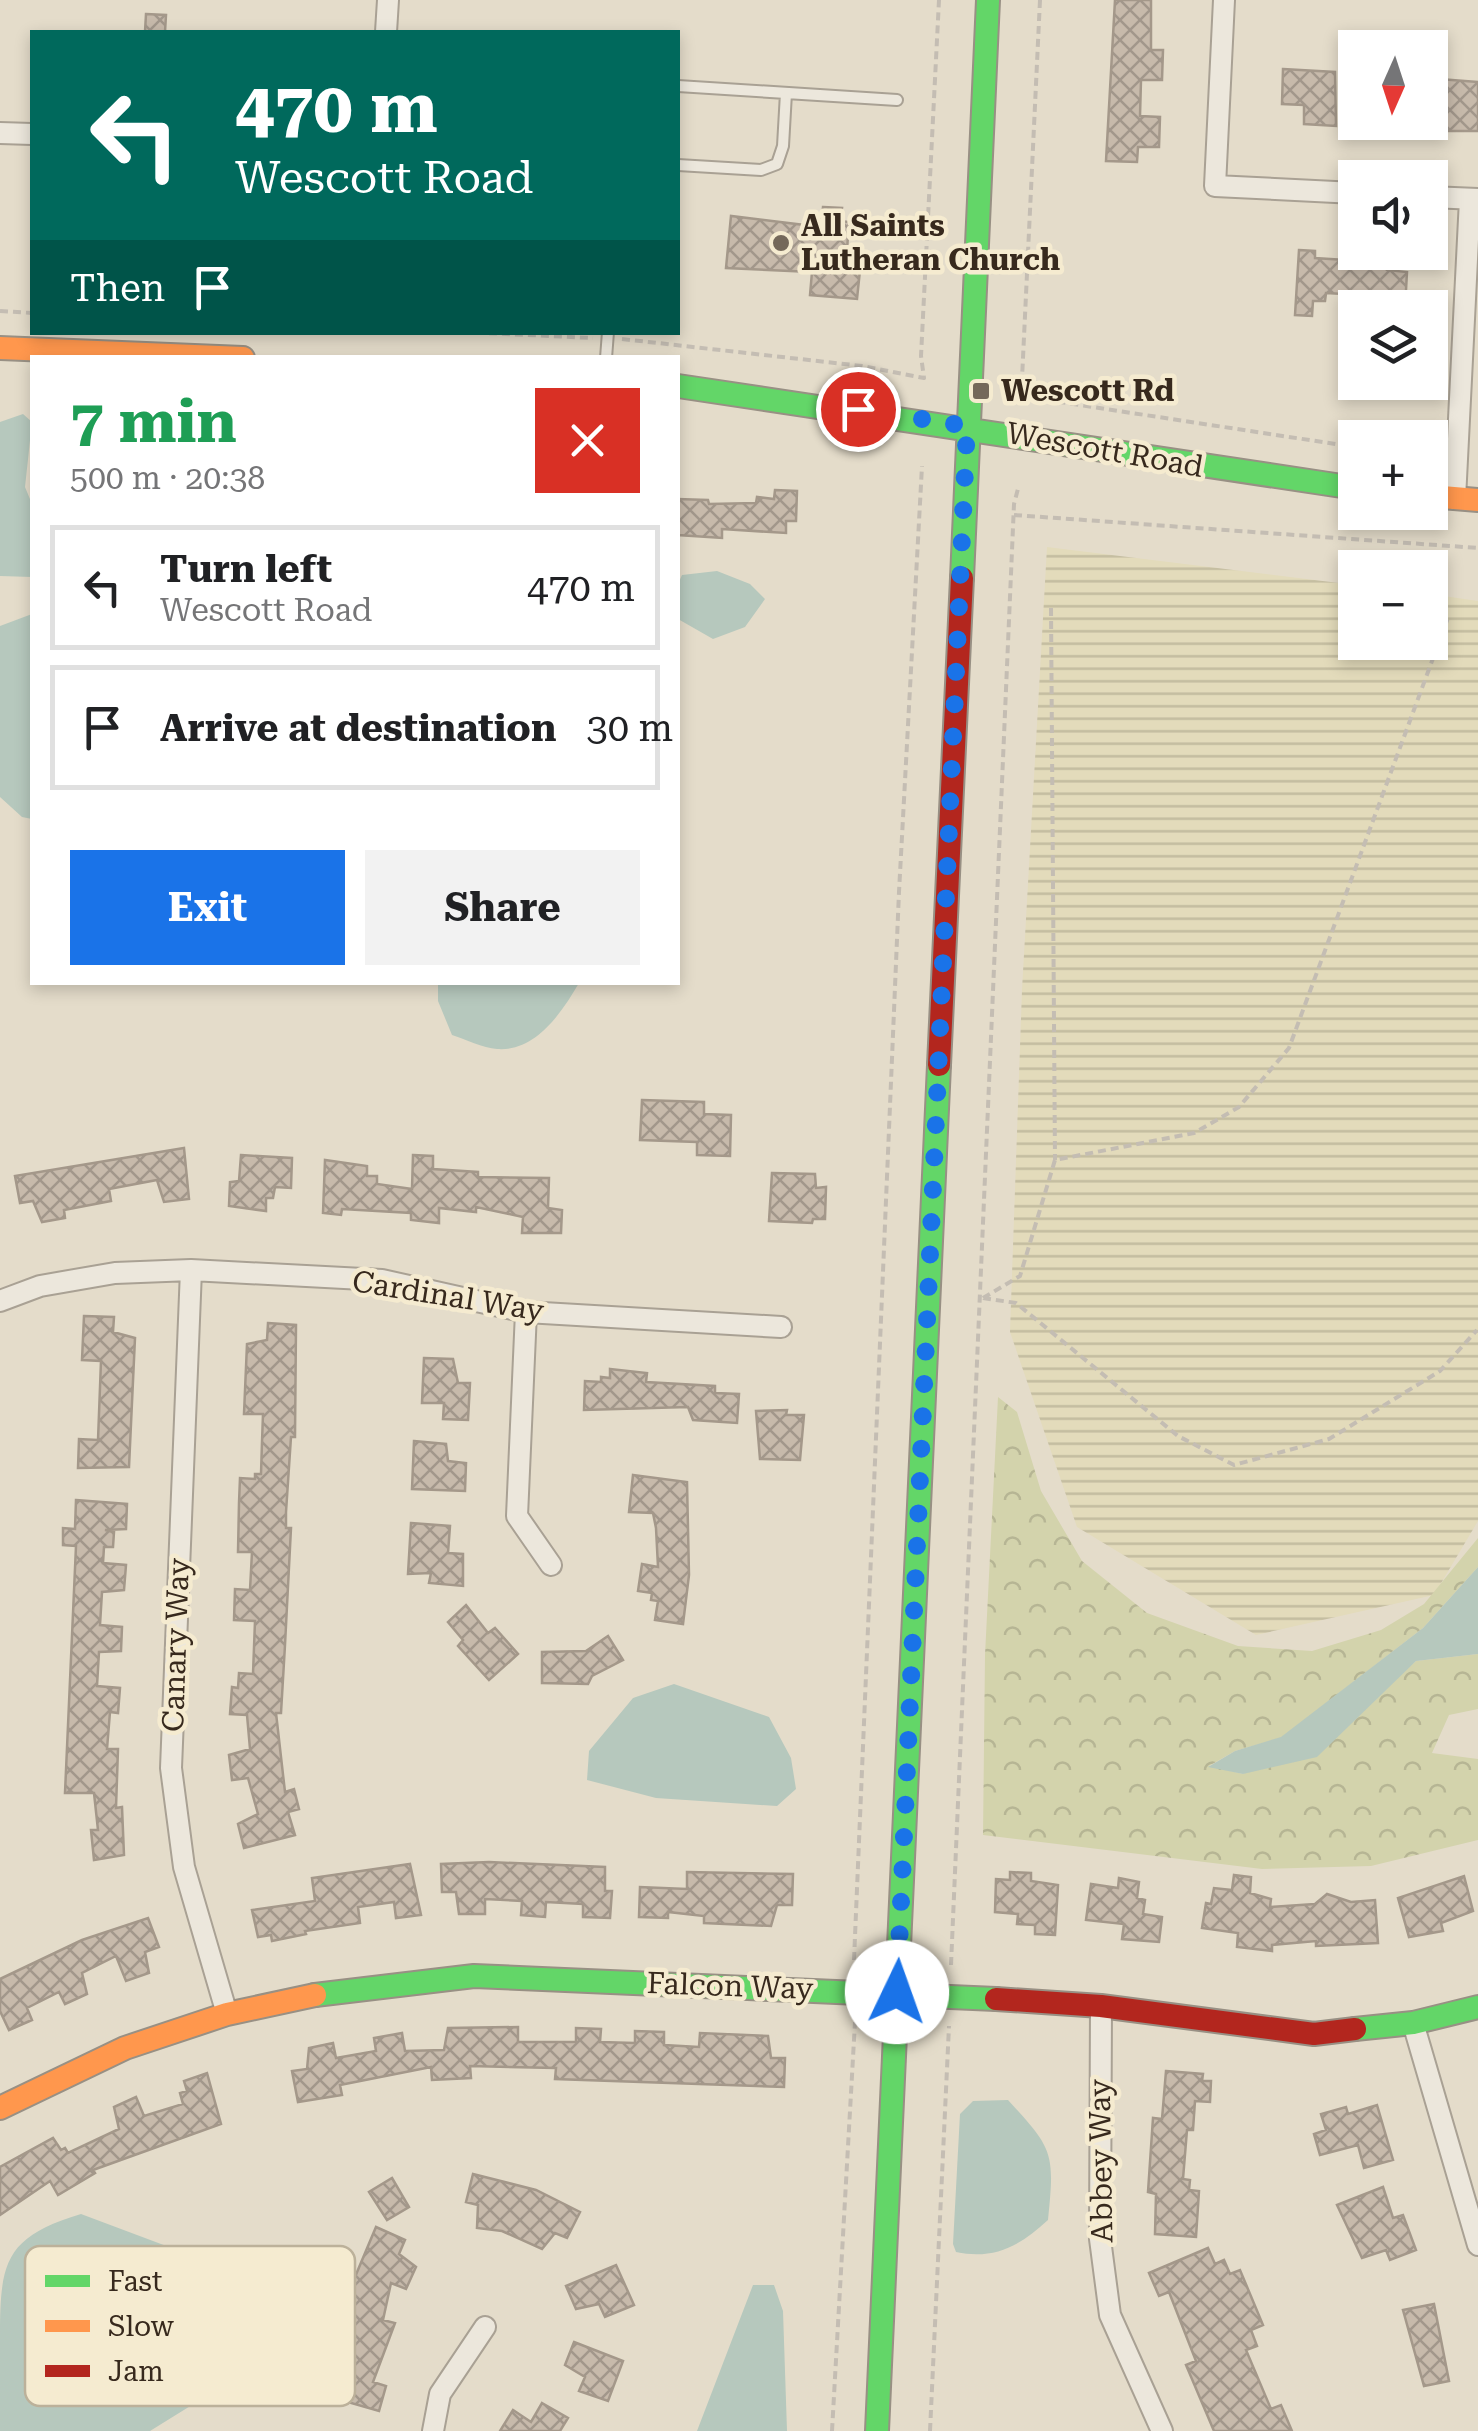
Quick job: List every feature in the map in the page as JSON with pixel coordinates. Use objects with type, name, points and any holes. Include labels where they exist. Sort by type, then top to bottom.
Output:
[{"type":"street","points":[[386,30],[388,0]]},
{"type":"street","points":[[877,2431],[988,0]]},
{"type":"street","points":[[1224,0],[1215,186],[1338,192]]},
{"type":"street","points":[[0,134],[30,134]]},
{"type":"street","points":[[1448,198],[1474,199],[1467,500]]},
{"type":"street","points":[[0,348],[170,355]]},
{"type":"street","name":"Wescott Road","points":[[680,386],[967,426],[1338,485]]},
{"type":"street","name":"Cardinal Way","points":[[0,1301],[40,1286],[115,1273],[191,1270],[382,1280],[526,1312],[780,1327]]},
{"type":"street","name":"Canary Way","points":[[191,1270],[171,1768],[184,1867],[227,2014]]},
{"type":"street","points":[[526,1312],[518,1516],[551,1565]]},
{"type":"street","name":"Falcon Way","points":[[0,2108],[125,2048],[227,2014],[349,1988],[474,1976],[897,1992],[1101,2006],[1314,2034],[1413,2024],[1478,2007]]},
{"type":"street","name":"Abbey Way","points":[[1101,2006],[1100,2238],[1110,2315],[1162,2431]]},
{"type":"street","points":[[1413,2024],[1478,2245]]},
{"type":"street","points":[[433,2431],[440,2394],[485,2328]]},
{"type":"lane","points":[[680,86],[898,100]]},
{"type":"lane","points":[[680,165],[761,170],[777,164],[784,146],[786,93]]},
{"type":"path","points":[[571,335],[862,366],[924,378],[920,356],[939,0]]},
{"type":"path","points":[[1040,0],[1022,380],[1027,396],[1338,444]]},
{"type":"path","points":[[0,311],[30,313]]},
{"type":"path","points":[[854,1960],[898,892],[922,466]]},
{"type":"path","points":[[952,1965],[1014,515],[1019,484]]},
{"type":"path","points":[[1014,515],[1074,523],[1478,548]]},
{"type":"path","points":[[983,1298],[1020,1276],[1055,1160],[1051,608]]},
{"type":"path","points":[[1055,1160],[1194,1133],[1239,1108],[1289,1048],[1449,615]]},
{"type":"path","points":[[983,1298],[1016,1303],[1178,1436],[1234,1465],[1329,1439],[1440,1371],[1478,1330]]},
{"type":"path","points":[[832,2431],[855,2022]]},
{"type":"path","points":[[930,2431],[949,2026]]},
{"type":"shaded area","points":[[23,414],[30,420],[25,487],[30,499],[30,577],[0,576],[0,422]]},
{"type":"shaded area","points":[[1047,547],[1338,583],[1338,660],[1448,660],[1448,597],[1478,601],[1478,1521],[1434,1595],[1256,1635],[1077,1527],[1010,1332],[1022,990]]},
{"type":"shaded area","points":[[717,571],[750,584],[765,599],[745,627],[713,639],[680,620],[682,575]]},
{"type":"shaded area","points":[[30,615],[30,819],[22,817],[0,797],[0,626]]},
{"type":"shaded area","points":[[438,985],[578,985],[546,1028],[511,1048],[497,1049],[452,1035],[438,1001]]},
{"type":"shaded area","points":[[1478,1567],[1478,1654],[1416,1661],[1317,1757],[1243,1774],[1208,1767],[1235,1751],[1281,1737],[1423,1628]]},
{"type":"shaded area","points":[[674,1684],[769,1717],[791,1758],[796,1789],[777,1806],[656,1798],[587,1780],[589,1751],[633,1698]]},
{"type":"shaded area","points":[[1008,2100],[1048,2153],[1048,2220],[1006,2249],[982,2254],[956,2252],[953,2244],[960,2114],[973,2101]]},
{"type":"shaded area","points":[[81,2214],[166,2246],[25,2246],[25,2406],[190,2406],[150,2431],[0,2431],[0,2310],[6,2271],[22,2243]]},
{"type":"shaded area","points":[[753,2285],[774,2285],[783,2311],[787,2431],[697,2431]]},
{"type":"green space","points":[[998,1397],[1017,1412],[1041,1491],[1082,1561],[1147,1613],[1238,1646],[1312,1651],[1381,1630],[1424,1604],[1478,1538],[1478,1567],[1423,1628],[1281,1738],[1235,1751],[1209,1766],[1243,1774],[1373,1699],[1416,1661],[1478,1654],[1478,1709],[1449,1715],[1432,1753],[1478,1759],[1478,1840],[1371,1866],[1262,1869],[983,1835],[985,1655]]},
{"type":"building","points":[[1115,0],[1151,0],[1151,50],[1163,50],[1162,80],[1141,80],[1140,116],[1160,117],[1159,147],[1138,147],[1137,162],[1106,161]]},
{"type":"building","points":[[146,14],[166,15],[165,30],[145,30]]},
{"type":"building","points":[[1283,69],[1335,72],[1336,126],[1304,124],[1304,105],[1282,104]]},
{"type":"building","points":[[1448,80],[1478,82],[1478,131],[1448,131]]},
{"type":"building","points":[[823,207],[842,208],[840,221],[849,222],[847,250],[862,251],[857,299],[810,295],[812,272],[726,268],[731,216],[813,226],[814,219],[822,220]]},
{"type":"building","points":[[1299,250],[1315,251],[1315,258],[1338,260],[1338,270],[1407,272],[1406,290],[1338,290],[1338,294],[1326,293],[1325,301],[1313,301],[1312,316],[1295,315]]},
{"type":"building","points":[[775,490],[797,491],[796,521],[786,521],[786,533],[722,529],[722,538],[680,535],[680,499],[708,500],[709,504],[756,503],[757,497],[774,499]]},
{"type":"building","points":[[642,1100],[704,1102],[704,1114],[731,1115],[730,1156],[697,1155],[697,1142],[640,1140]]},
{"type":"building","points":[[184,1148],[189,1199],[164,1202],[157,1180],[109,1189],[111,1201],[64,1210],[65,1218],[42,1222],[33,1201],[20,1203],[15,1176]]},
{"type":"building","points":[[241,1155],[292,1158],[291,1188],[275,1187],[273,1198],[266,1198],[266,1211],[229,1206],[230,1182],[239,1181]]},
{"type":"building","points":[[413,1155],[433,1156],[433,1169],[478,1172],[478,1177],[549,1178],[548,1208],[562,1210],[561,1233],[522,1233],[523,1217],[476,1207],[476,1212],[439,1208],[439,1223],[411,1220],[411,1213],[342,1209],[341,1215],[323,1213],[325,1160],[367,1166],[367,1176],[377,1176],[377,1184],[412,1189]]},
{"type":"building","points":[[772,1173],[815,1174],[816,1188],[826,1187],[825,1219],[813,1219],[812,1223],[769,1221]]},
{"type":"building","points":[[84,1316],[114,1317],[113,1332],[135,1338],[129,1467],[78,1468],[79,1439],[98,1440],[101,1361],[82,1360]]},
{"type":"building","points":[[268,1323],[296,1325],[295,1437],[291,1437],[286,1512],[286,1528],[291,1528],[285,1645],[281,1713],[276,1713],[285,1792],[294,1789],[299,1809],[288,1812],[295,1835],[244,1848],[238,1824],[258,1814],[248,1778],[232,1780],[229,1755],[250,1749],[247,1715],[230,1714],[232,1687],[238,1688],[239,1673],[253,1674],[255,1621],[234,1620],[235,1589],[250,1590],[252,1552],[238,1552],[240,1478],[255,1479],[255,1474],[261,1474],[263,1414],[244,1414],[247,1344],[267,1340]]},
{"type":"building","points":[[424,1358],[453,1359],[458,1383],[470,1383],[468,1420],[443,1419],[444,1403],[422,1403]]},
{"type":"building","points":[[610,1369],[647,1373],[646,1382],[715,1386],[715,1393],[739,1394],[737,1423],[693,1420],[688,1407],[584,1410],[585,1381],[610,1378]]},
{"type":"building","points":[[787,1410],[786,1415],[804,1415],[800,1460],[760,1459],[756,1411]]},
{"type":"building","points":[[414,1441],[446,1444],[448,1461],[466,1463],[465,1491],[412,1489]]},
{"type":"building","points":[[633,1475],[687,1482],[689,1575],[683,1624],[655,1620],[658,1601],[651,1600],[652,1593],[638,1591],[642,1564],[658,1567],[653,1513],[629,1512]]},
{"type":"building","points":[[76,1500],[127,1504],[126,1529],[105,1530],[114,1532],[113,1547],[104,1547],[103,1563],[126,1565],[124,1590],[102,1592],[100,1625],[122,1627],[121,1651],[99,1652],[97,1686],[120,1688],[118,1713],[110,1712],[107,1749],[118,1749],[116,1808],[122,1807],[124,1855],[94,1860],[91,1830],[98,1830],[94,1793],[65,1793],[76,1546],[63,1545],[63,1528],[75,1529]]},
{"type":"building","points":[[411,1523],[450,1526],[448,1553],[463,1554],[463,1586],[429,1583],[431,1573],[408,1574]]},
{"type":"building","points":[[466,1605],[488,1633],[495,1628],[518,1654],[489,1680],[458,1646],[463,1640],[448,1622]]},
{"type":"building","points":[[608,1636],[623,1660],[592,1676],[588,1684],[542,1683],[542,1652],[586,1651]]},
{"type":"building","points":[[410,1864],[421,1915],[396,1918],[394,1902],[358,1907],[360,1923],[305,1931],[306,1934],[272,1941],[271,1935],[258,1937],[252,1910],[315,1901],[312,1878]]},
{"type":"building","points":[[441,1864],[605,1867],[605,1891],[612,1891],[610,1918],[583,1917],[583,1904],[546,1902],[545,1917],[521,1915],[522,1901],[485,1899],[485,1914],[459,1914],[456,1892],[442,1892]]},
{"type":"building","points":[[687,1872],[793,1874],[792,1905],[777,1905],[771,1926],[704,1923],[704,1916],[668,1912],[668,1918],[639,1917],[640,1887],[687,1889]]},
{"type":"building","points":[[1010,1872],[1031,1873],[1031,1881],[1058,1885],[1055,1935],[1035,1934],[1035,1925],[1017,1924],[1018,1914],[995,1912],[996,1879],[1010,1880]]},
{"type":"building","points":[[1234,1875],[1251,1877],[1250,1893],[1271,1899],[1270,1907],[1315,1904],[1327,1894],[1351,1902],[1375,1900],[1378,1943],[1316,1946],[1316,1941],[1272,1945],[1272,1951],[1237,1947],[1238,1933],[1202,1928],[1206,1903],[1211,1904],[1214,1888],[1232,1890]]},
{"type":"building","points":[[1464,1876],[1473,1911],[1441,1923],[1443,1931],[1409,1937],[1398,1898]]},
{"type":"building","points":[[1119,1878],[1139,1882],[1137,1898],[1145,1900],[1143,1914],[1162,1917],[1159,1942],[1122,1939],[1124,1924],[1086,1920],[1091,1884],[1118,1888]]},
{"type":"building","points":[[148,1918],[159,1947],[145,1952],[149,1973],[126,1981],[116,1956],[82,1973],[87,1994],[65,2004],[59,1992],[27,2008],[32,2020],[9,2030],[0,2011],[0,1979],[82,1940]]},
{"type":"building","points":[[518,2027],[518,2042],[576,2042],[576,2028],[601,2029],[600,2042],[635,2043],[635,2031],[664,2032],[664,2045],[699,2047],[700,2033],[768,2036],[771,2058],[785,2058],[784,2087],[555,2079],[556,2068],[470,2066],[471,2078],[432,2080],[431,2067],[340,2085],[342,2095],[298,2102],[292,2071],[307,2069],[309,2048],[333,2043],[336,2058],[376,2051],[374,2038],[402,2033],[405,2051],[444,2050],[448,2028]]},
{"type":"building","points":[[1166,2071],[1203,2074],[1202,2081],[1211,2081],[1210,2102],[1195,2101],[1193,2130],[1187,2130],[1183,2179],[1190,2180],[1189,2190],[1199,2191],[1196,2237],[1155,2234],[1156,2194],[1148,2192],[1153,2118],[1162,2119]]},
{"type":"building","points":[[207,2073],[221,2124],[93,2170],[95,2173],[58,2195],[50,2181],[0,2215],[0,2167],[53,2138],[68,2153],[119,2129],[114,2107],[136,2097],[144,2116],[183,2104],[180,2093],[187,2091],[184,2081]]},
{"type":"building","points":[[1377,2105],[1393,2160],[1364,2168],[1358,2145],[1320,2155],[1314,2134],[1326,2130],[1321,2114],[1346,2107],[1348,2114]]},
{"type":"building","points":[[473,2174],[536,2190],[580,2212],[567,2238],[555,2233],[542,2249],[502,2231],[477,2228],[478,2205],[466,2202]]},
{"type":"building","points":[[392,2178],[409,2207],[387,2220],[369,2192]]},
{"type":"building","points":[[1383,2187],[1393,2218],[1403,2215],[1416,2250],[1390,2260],[1386,2250],[1362,2258],[1337,2205]]},
{"type":"building","points":[[376,2227],[405,2240],[399,2254],[416,2267],[406,2289],[391,2283],[383,2320],[395,2323],[373,2382],[386,2386],[379,2411],[355,2404],[355,2277]]},
{"type":"building","points":[[1208,2248],[1215,2264],[1224,2260],[1230,2274],[1240,2270],[1263,2325],[1251,2330],[1257,2346],[1246,2350],[1271,2409],[1281,2405],[1292,2431],[1214,2431],[1186,2365],[1196,2361],[1169,2292],[1159,2296],[1149,2273]]},
{"type":"building","points":[[616,2265],[634,2305],[605,2317],[599,2304],[576,2309],[566,2286]]},
{"type":"building","points":[[1434,2304],[1449,2381],[1424,2386],[1403,2310]]},
{"type":"building","points":[[574,2342],[623,2361],[608,2401],[579,2391],[585,2377],[565,2365]]},
{"type":"building","points":[[542,2403],[568,2418],[560,2431],[500,2431],[513,2410],[531,2422]]},
{"type":"traffic: fast","points":[[962,578],[988,0]]},
{"type":"traffic: fast","points":[[680,386],[1338,485]]},
{"type":"traffic: fast","points":[[877,2431],[939,1065]]},
{"type":"traffic: fast","points":[[315,1995],[474,1976],[996,1999]]},
{"type":"traffic: fast","points":[[1355,2029],[1413,2023],[1478,2007]]},
{"type":"traffic: slow","points":[[0,348],[170,355]]},
{"type":"traffic: slow","points":[[1448,498],[1478,500]]},
{"type":"traffic: slow","points":[[0,2108],[125,2048],[227,2014],[315,1995]]},
{"type":"traffic: jam","points":[[939,1065],[962,578]]},
{"type":"traffic: jam","points":[[996,1999],[1101,2006],[1314,2034],[1355,2029]]},
{"type":"place","name":"All Saints Lutheran Church","points":[[781,243]]},
{"type":"place","name":"Wescott Rd","points":[[981,391]]},
{"type":"route","points":[[858,409],[967,426],[897,1992]]}]
